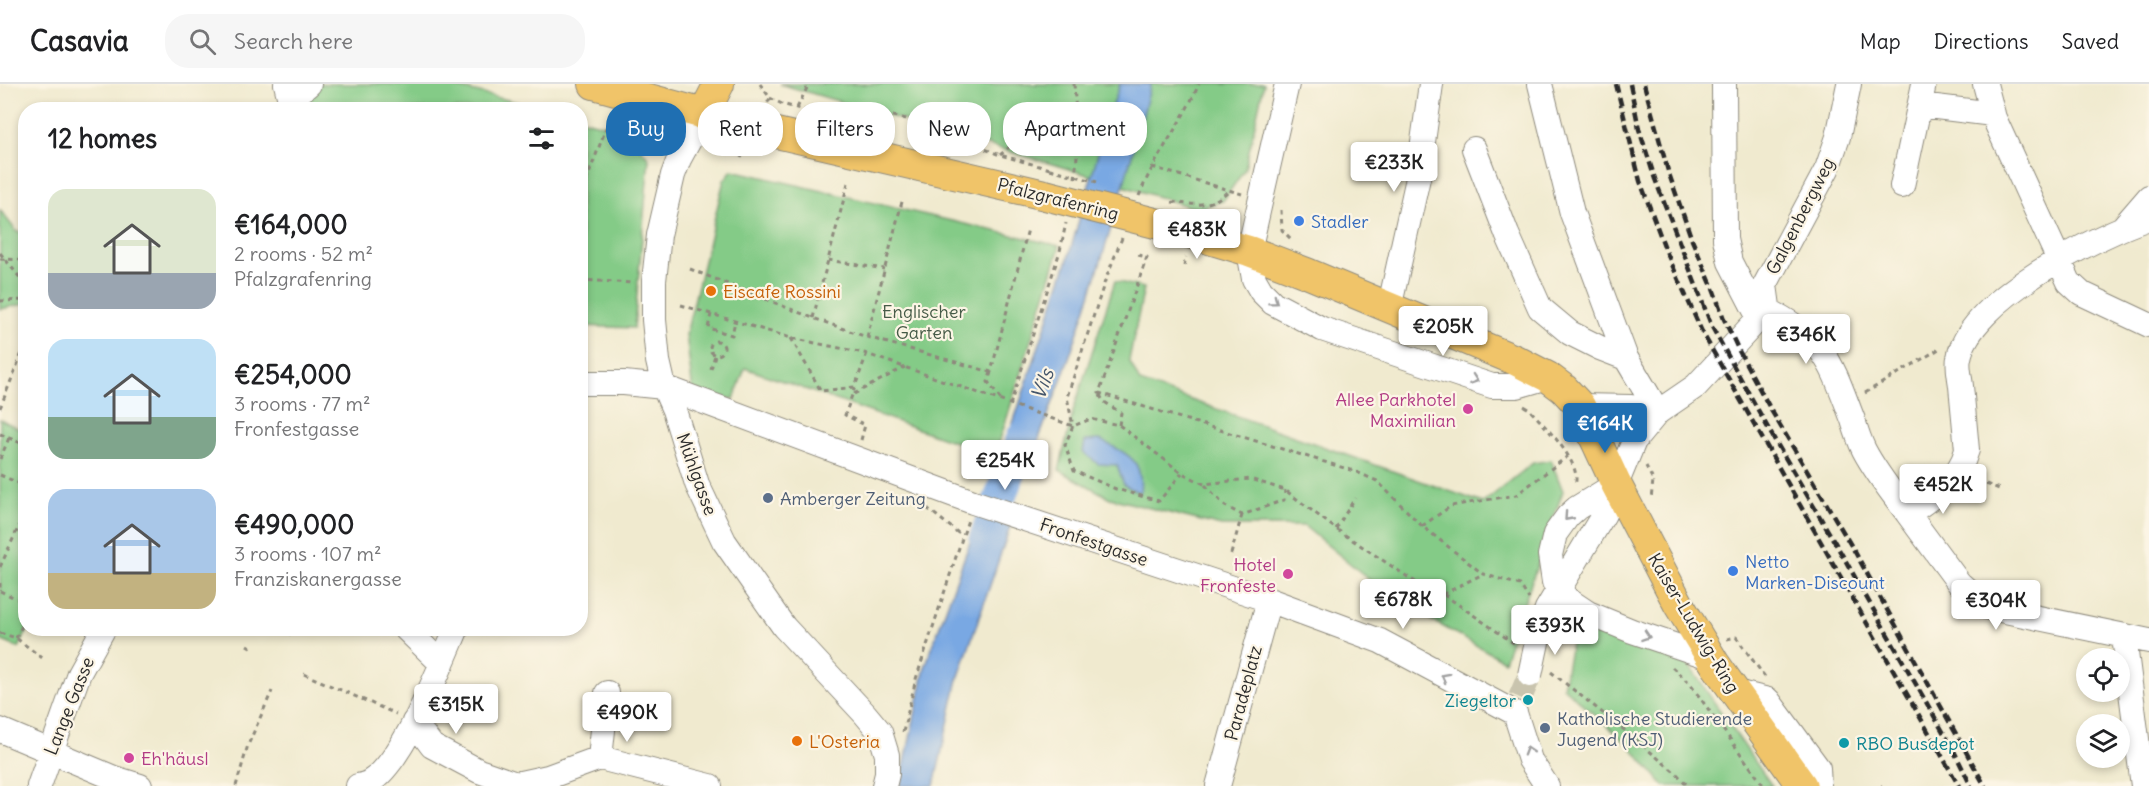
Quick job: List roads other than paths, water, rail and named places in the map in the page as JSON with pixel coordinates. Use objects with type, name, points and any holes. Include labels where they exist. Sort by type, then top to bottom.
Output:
[{"type":"main road","name":"Pfalzgrafenring","points":[[594,84],[698,114]]},
{"type":"main road","points":[[710,102],[719,84]]},
{"type":"main road","name":"Pfalzgrafenring","points":[[783,131],[1047,182],[1162,212],[1249,251],[1515,360],[1548,377],[1564,389],[1580,406],[1616,484]]},
{"type":"main road","name":"Kaiser-Ludwig-Ring","points":[[1616,484],[1679,605],[1735,692],[1802,786]]},
{"type":"street","points":[[286,84],[290,100],[309,84]]},
{"type":"street","points":[[1287,84],[1249,251],[1254,279],[1262,291],[1273,303],[1322,329],[1492,386],[1517,386],[1548,377]]},
{"type":"street","points":[[1389,309],[1418,178],[1431,84]]},
{"type":"street","points":[[1540,84],[1572,213],[1626,358],[1658,412]]},
{"type":"street","points":[[1724,84],[1725,239],[1730,262],[1764,316]]},
{"type":"street","name":"Galgenbergweg","points":[[1764,316],[1765,285],[1827,169],[1838,137],[1849,84]]},
{"type":"street","points":[[1985,84],[1993,114],[2069,282],[2081,293],[2149,325]]},
{"type":"street","points":[[1902,186],[1922,94],[1993,114]]},
{"type":"street","name":"Mühlgasse","points":[[698,124],[678,159],[659,235],[654,281],[654,320],[658,361],[664,387],[674,410],[697,484],[724,541],[784,627],[880,732],[887,755],[887,774],[884,786]]},
{"type":"street","points":[[1474,149],[1507,234],[1540,308],[1569,333],[1626,358]]},
{"type":"street","points":[[2124,226],[2149,197]]},
{"type":"street","points":[[1908,514],[1947,484],[1964,462],[1967,450],[1959,359],[1970,332],[2003,297],[2059,260],[2124,226],[2149,218]]},
{"type":"street","points":[[1547,786],[1530,760],[1519,720],[1549,609],[1554,582],[1550,555],[1556,534],[1568,516],[1577,508],[1616,484],[1642,458],[1653,434],[1658,412],[1696,386],[1764,316],[1773,313],[1795,324],[1818,345],[1835,371],[1864,449],[1886,485],[1959,583],[1986,607],[2149,641]]},
{"type":"street","name":"Fronfestgasse","points":[[588,383],[624,383],[664,387],[856,459],[970,511],[1024,519],[1269,600],[1380,641],[1528,687]]},
{"type":"street","points":[[1580,406],[1630,406],[1658,412]]},
{"type":"street","points":[[1549,609],[1604,514],[1616,484]]},
{"type":"street","points":[[1549,609],[1567,599],[1588,613],[1632,631],[1712,658]]},
{"type":"street","name":"Paradeplatz","points":[[1218,786],[1269,600]]},
{"type":"street","name":"Lange Gasse","points":[[39,786],[79,673],[100,636]]},
{"type":"street","points":[[413,636],[442,664]]},
{"type":"street","points":[[358,786],[371,781],[395,756],[414,722],[454,636]]},
{"type":"street","points":[[2124,637],[2143,786]]},
{"type":"street","points":[[1735,692],[1768,700],[1818,768],[1819,786]]},
{"type":"street","points":[[600,758],[608,693]]},
{"type":"street","points":[[414,722],[432,746],[478,771],[516,784],[547,782],[600,758],[710,786]]},
{"type":"street","points":[[0,730],[114,778],[140,786]]},
{"type":"water","points":[[1120,84],[1151,84],[1146,102],[1114,102]]},
{"type":"water","points":[[1097,156],[1132,156],[1094,284],[1042,432],[1022,480],[997,471],[1067,262]]},
{"type":"water","points":[[1100,440],[1132,459],[1139,472],[1140,493],[1124,485],[1117,465],[1098,464],[1083,452],[1085,441]]},
{"type":"water","points":[[980,514],[1011,524],[958,679],[934,786],[900,786],[925,667]]},
{"type":"waterway","name":"Vils","points":[[985,538],[1023,436]]},
{"type":"tunnel","points":[[1520,698],[1528,679]]},
{"type":"railway","points":[[1616,84],[1640,181],[1666,251],[1702,332],[1959,786]]},
{"type":"railway","points":[[1630,84],[1639,129],[1655,179],[1712,327],[1954,751],[1971,786]]},
{"type":"railway","points":[[1644,84],[1668,171],[1692,240],[1739,351],[1855,552],[1985,786]]},
{"type":"place","name":"Stadler","points":[[1299,221]]},
{"type":"place","name":"Eiscafe Rossini","points":[[711,291]]},
{"type":"place","name":"Allee Parkhotel Maximilian","points":[[1468,409]]},
{"type":"place","name":"Amberger Zeitung","points":[[768,498]]},
{"type":"place","name":"Netto Marken-Discount","points":[[1733,571]]},
{"type":"place","name":"Hotel Fronfeste","points":[[1288,574]]},
{"type":"place","name":"Ziegeltor","points":[[1528,700]]},
{"type":"place","name":"Katholische Studierende Jugend (KSJ)","points":[[1545,728]]},
{"type":"place","name":"L'Osteria","points":[[797,741]]},
{"type":"place","name":"RBO Busdepot","points":[[1844,743]]},
{"type":"place","name":"Eh'häusl","points":[[129,758]]},
{"type":"park label","name":"Englischer Garten","points":[[924,321]]}]
